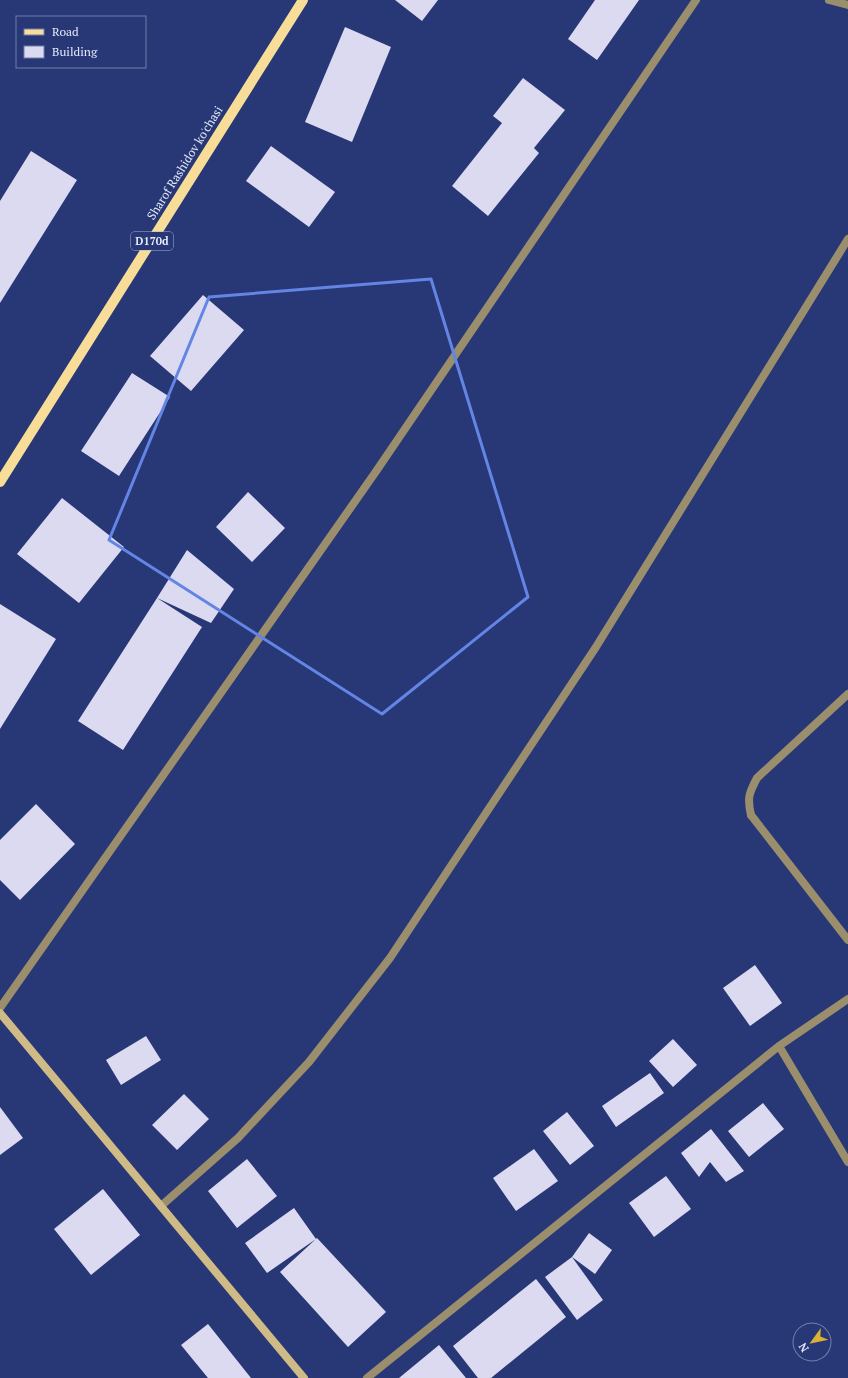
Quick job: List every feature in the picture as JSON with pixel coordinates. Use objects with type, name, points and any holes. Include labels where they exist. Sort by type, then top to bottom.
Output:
[{"type":"main road","name":"Sharof Rashidov ko'chasi","points":[[0,482],[303,0]]},
{"type":"street","points":[[0,1008],[381,464],[696,0]]},
{"type":"street","points":[[828,0],[848,5]]},
{"type":"street","points":[[161,1206],[238,1138],[309,1062],[390,958],[596,647],[848,239]]},
{"type":"street","points":[[848,694],[757,778],[750,790],[748,800],[751,815],[848,940]]},
{"type":"street","points":[[366,1378],[779,1046],[848,999]]},
{"type":"street","points":[[0,1013],[304,1378]]},
{"type":"street","points":[[779,1046],[848,1162]]},
{"type":"highlighted area","points":[[431,279],[528,597],[382,714],[109,540],[209,297]]},
{"type":"building","points":[[395,0],[438,0],[422,21]]},
{"type":"building","points":[[595,0],[639,0],[597,60],[568,39]]},
{"type":"building","points":[[345,27],[391,47],[352,142],[305,122]]},
{"type":"building","points":[[523,78],[565,110],[534,148],[539,153],[488,216],[452,186],[502,123],[493,116]]},
{"type":"building","points":[[271,146],[335,192],[309,227],[246,181]]},
{"type":"building","points":[[31,151],[77,180],[0,303],[0,201]]},
{"type":"building","points":[[203,295],[244,330],[191,391],[150,356]]},
{"type":"building","points":[[132,373],[170,397],[119,476],[81,451]]},
{"type":"building","points":[[248,492],[285,528],[252,562],[216,527]]},
{"type":"building","points":[[62,498],[124,547],[79,603],[17,554]]},
{"type":"building","points":[[187,550],[234,589],[211,623],[157,598]]},
{"type":"building","points":[[157,598],[202,627],[123,750],[78,721]]},
{"type":"building","points":[[0,604],[56,639],[0,729]]},
{"type":"building","points":[[36,804],[75,844],[20,900],[0,880],[0,840]]},
{"type":"building","points":[[755,965],[782,1003],[750,1026],[723,988]]},
{"type":"building","points":[[146,1036],[161,1060],[121,1085],[106,1060]]},
{"type":"building","points":[[673,1039],[697,1065],[673,1087],[649,1061]]},
{"type":"building","points":[[650,1073],[664,1093],[616,1127],[602,1106]]},
{"type":"building","points":[[184,1094],[209,1119],[177,1150],[152,1125]]},
{"type":"building","points":[[763,1103],[784,1129],[749,1157],[728,1131]]},
{"type":"building","points":[[0,1107],[23,1138],[0,1155]]},
{"type":"building","points":[[567,1112],[594,1146],[570,1165],[543,1131]]},
{"type":"building","points":[[711,1129],[744,1171],[726,1182],[710,1162],[699,1177],[681,1153]]},
{"type":"building","points":[[534,1149],[558,1181],[516,1211],[493,1178]]},
{"type":"building","points":[[247,1159],[277,1196],[237,1228],[208,1191]]},
{"type":"building","points":[[666,1176],[691,1209],[654,1237],[629,1203]]},
{"type":"building","points":[[103,1189],[140,1235],[91,1275],[54,1229]]},
{"type":"building","points":[[294,1208],[316,1239],[267,1273],[245,1243]]},
{"type":"building","points":[[589,1233],[612,1250],[595,1274],[572,1257]]},
{"type":"building","points":[[317,1238],[386,1312],[348,1347],[280,1272]]},
{"type":"building","points":[[572,1257],[603,1300],[577,1320],[545,1277]]},
{"type":"building","points":[[536,1279],[566,1317],[491,1378],[478,1378],[453,1346]]},
{"type":"building","points":[[208,1324],[251,1378],[208,1378],[181,1345]]},
{"type":"building","points":[[439,1345],[466,1378],[399,1378]]}]
